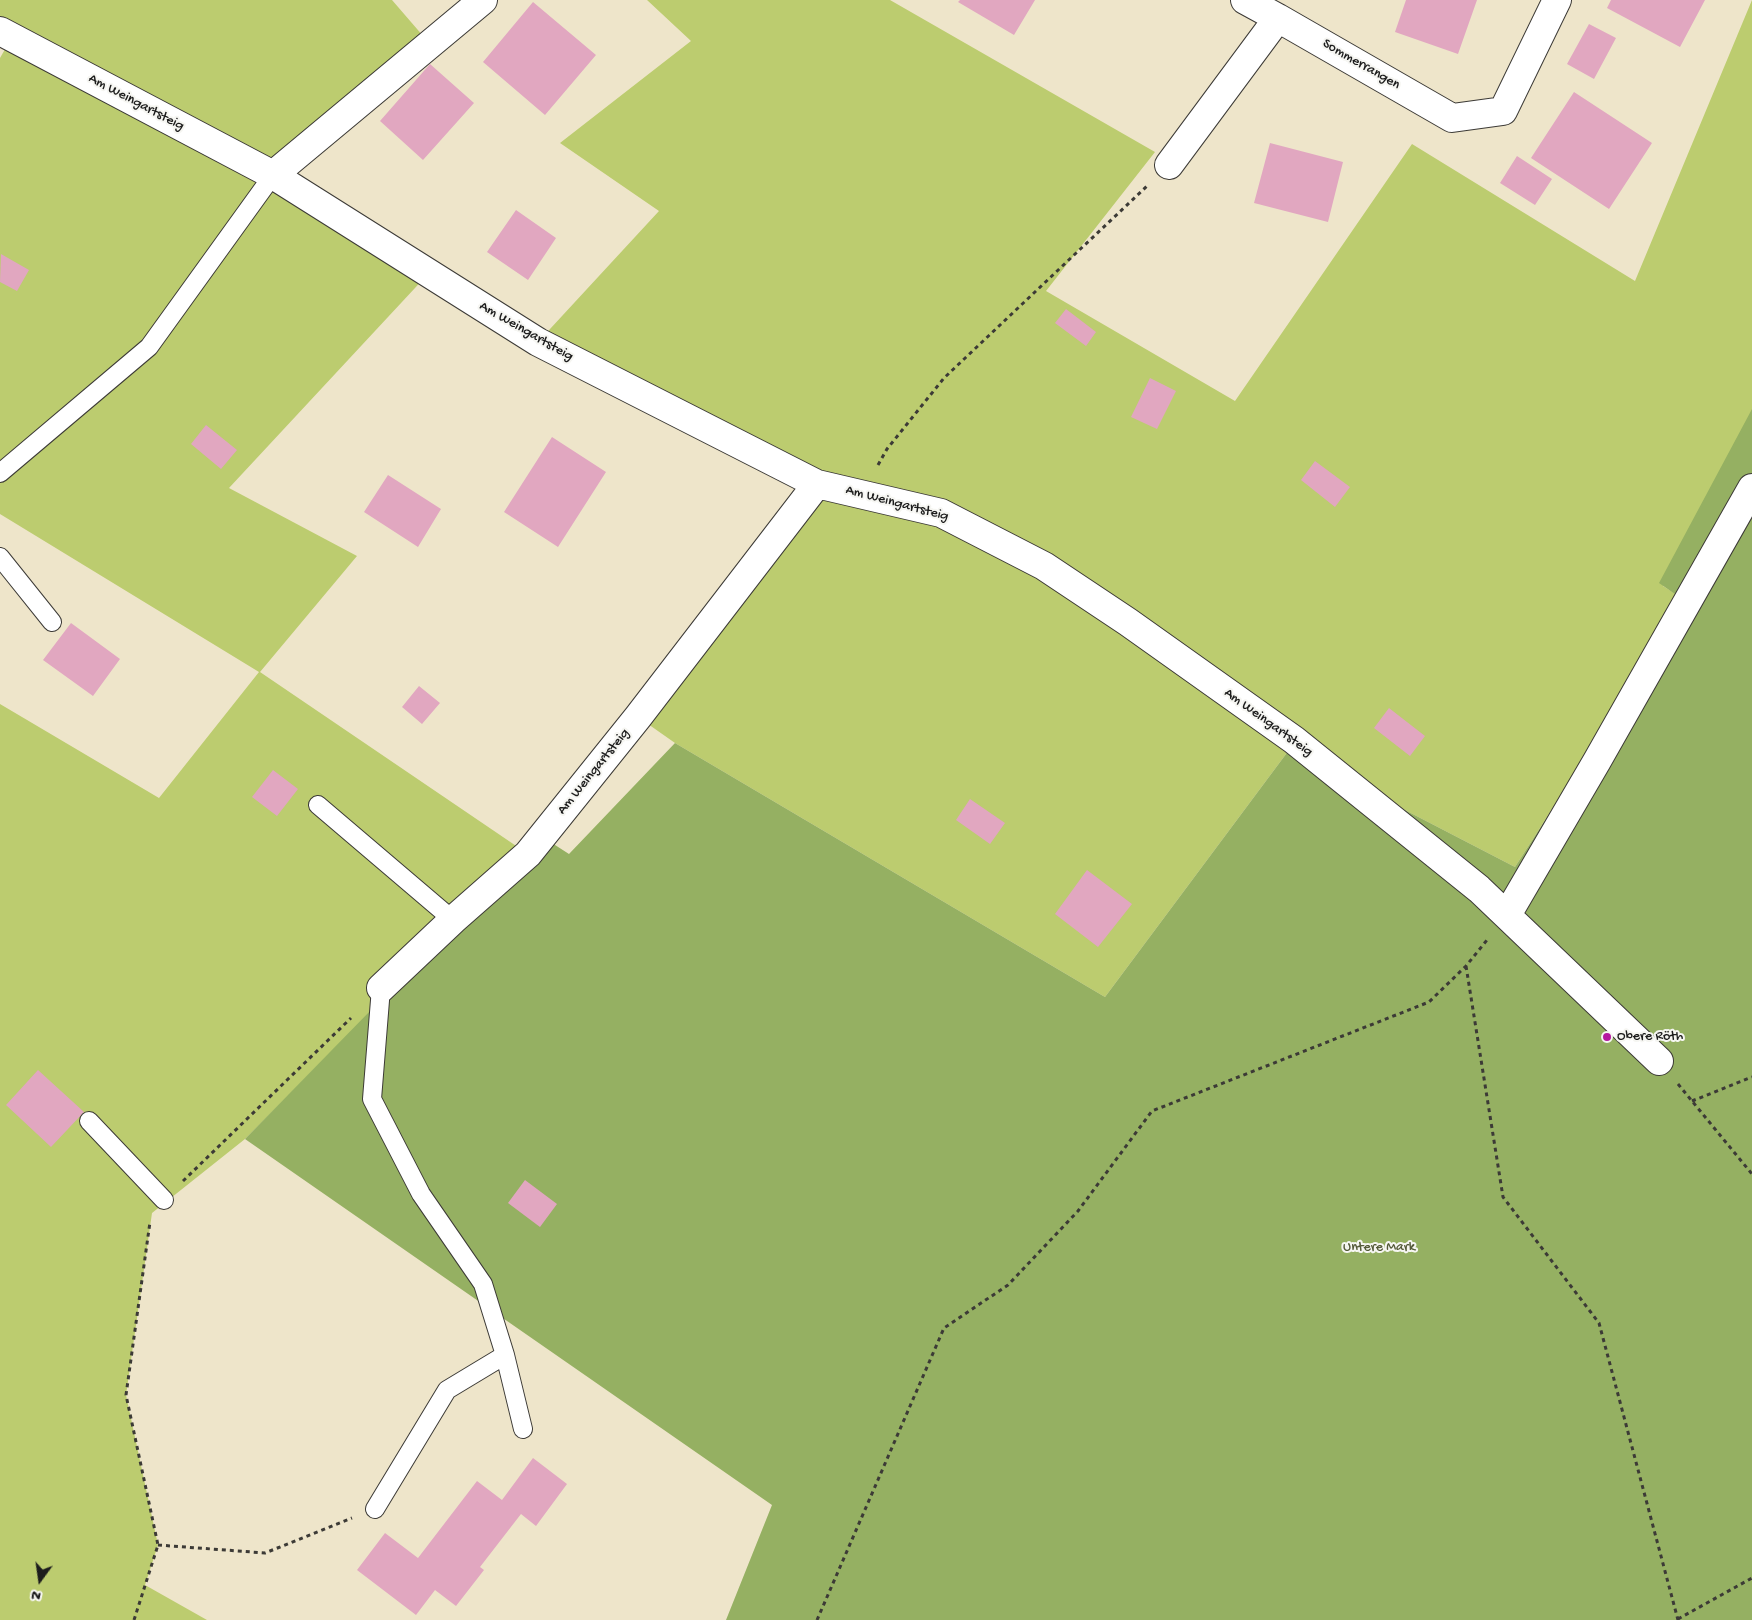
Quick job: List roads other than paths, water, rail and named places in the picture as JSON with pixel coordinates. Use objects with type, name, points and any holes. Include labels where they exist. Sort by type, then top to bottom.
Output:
[{"type":"street","points":[[273,175],[483,0]]},
{"type":"street","points":[[1169,165],[1278,18],[1245,0]]},
{"type":"street","name":"Sommerrangen","points":[[1278,18],[1452,118],[1503,111],[1557,0]]},
{"type":"street","name":"Am Weingartsteig","points":[[0,31],[273,175],[538,342],[817,484],[863,493],[941,513],[1044,566],[1128,622],[1294,740],[1479,889],[1659,1061]]},
{"type":"street","name":"Am Weingartsteig","points":[[381,988],[453,920],[528,854],[638,717],[817,484]]},
{"type":"street","points":[[1506,915],[1752,488]]},
{"type":"lane","points":[[0,472],[150,347],[273,175]]},
{"type":"lane","points":[[0,557],[52,622]]},
{"type":"lane","points":[[318,805],[453,920]]},
{"type":"lane","points":[[381,988],[372,1099],[421,1194],[483,1284],[505,1355],[523,1429]]},
{"type":"lane","points":[[88,1120],[164,1200]]},
{"type":"lane","points":[[375,1509],[448,1390],[505,1355]]},
{"type":"place","name":"Obere Röth","points":[[1607,1037]]},
{"type":"park label","name":"Untere Mark","points":[[1379,1248]]}]
